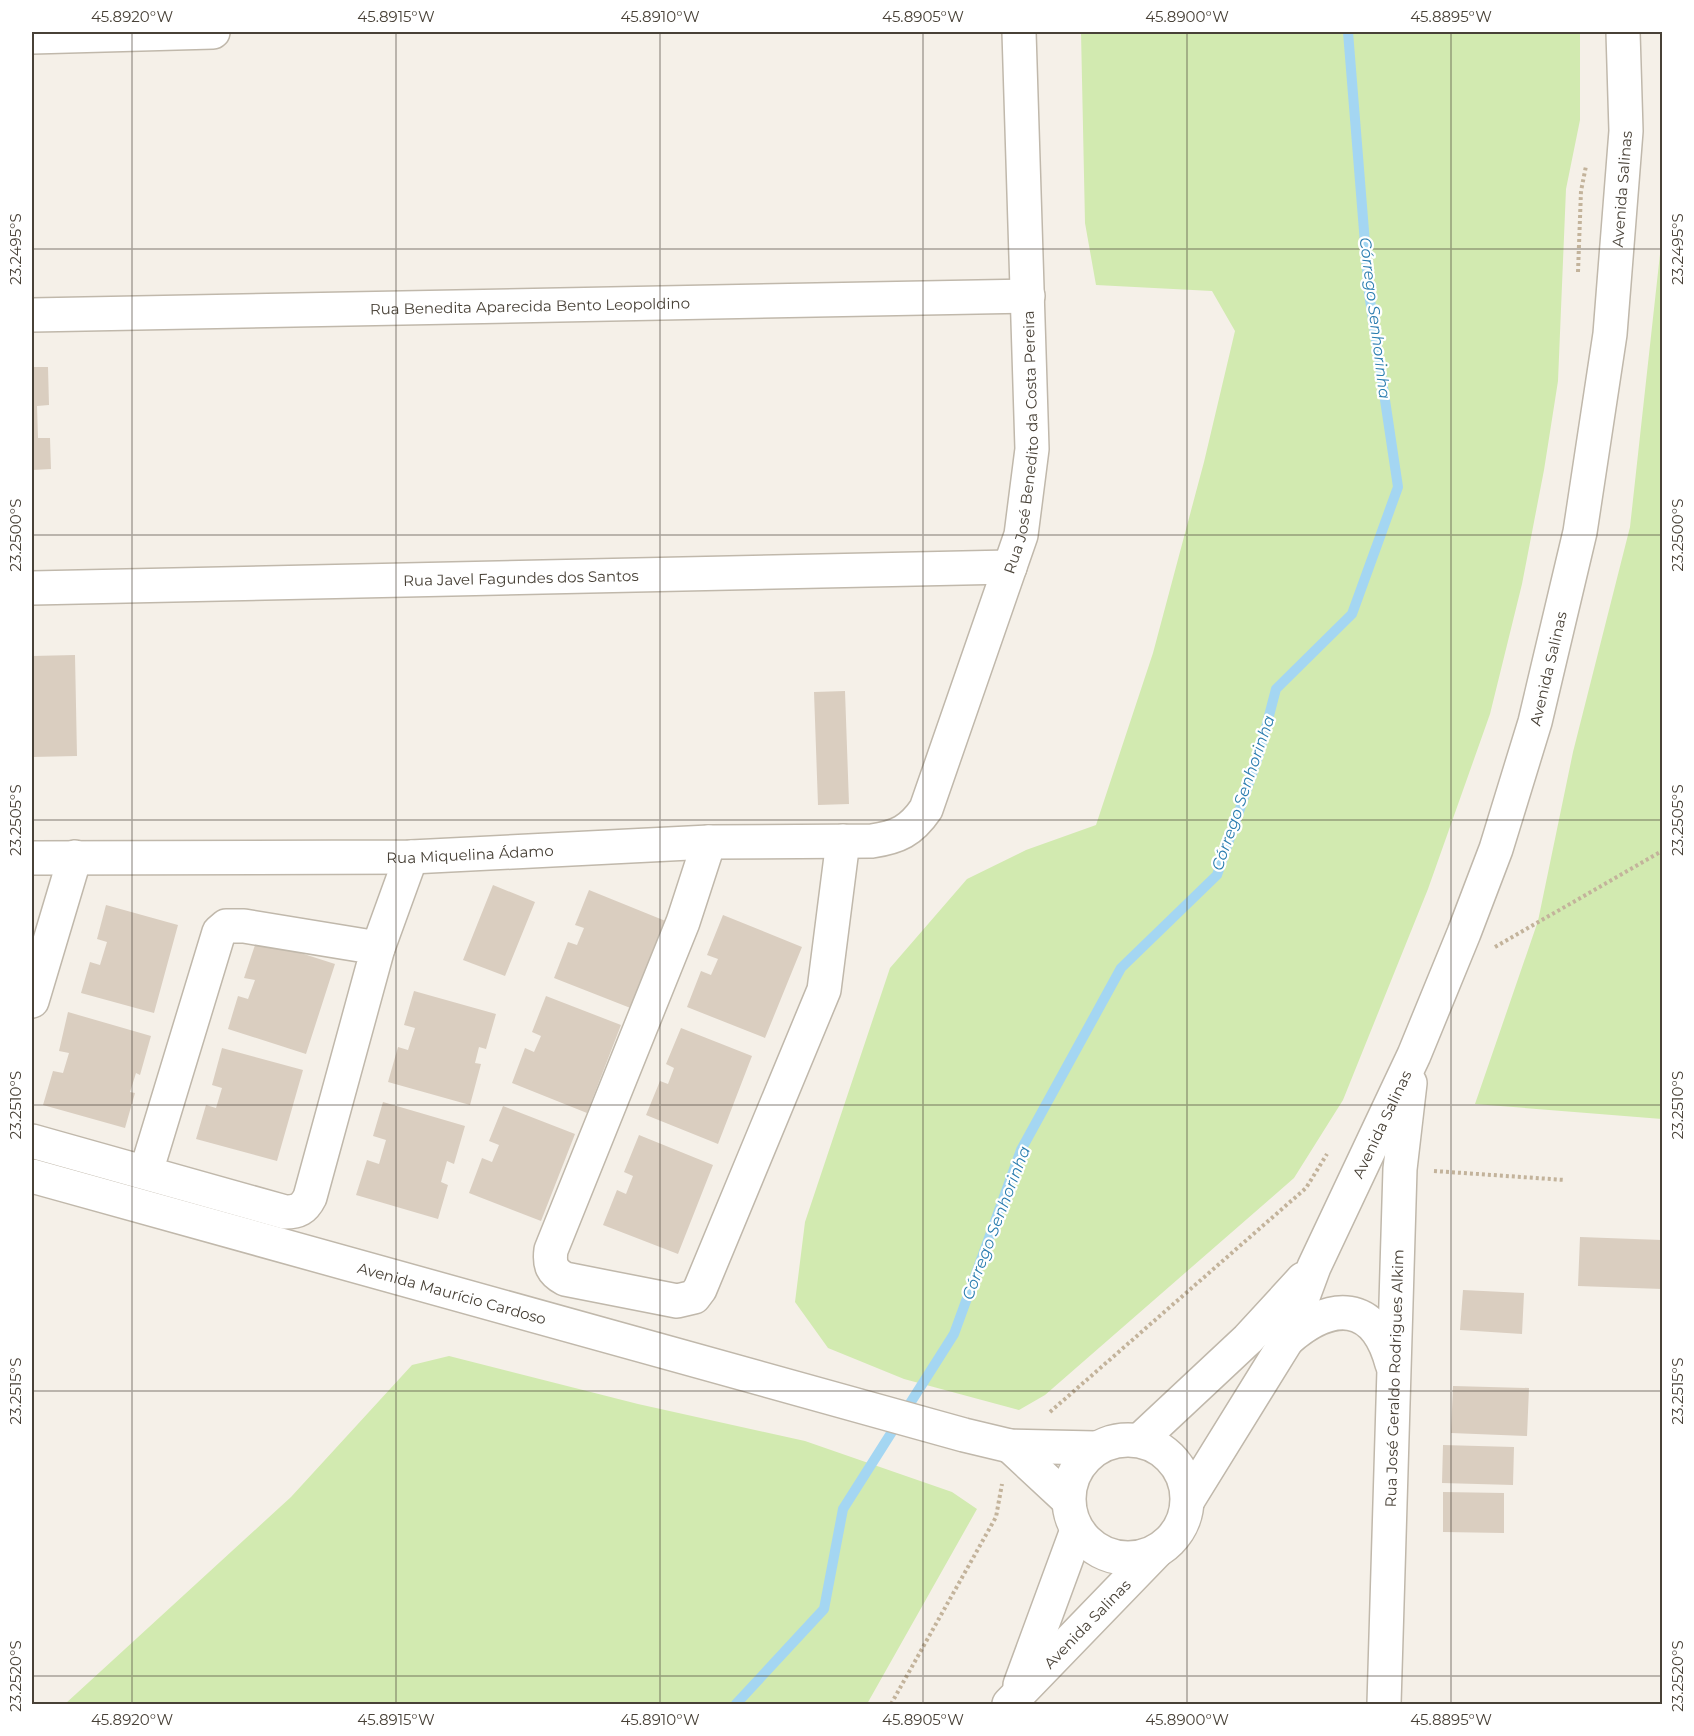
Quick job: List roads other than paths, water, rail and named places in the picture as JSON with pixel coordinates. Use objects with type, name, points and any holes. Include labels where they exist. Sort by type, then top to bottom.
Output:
[{"type":"street","points":[[32,37],[213,32]]},
{"type":"street","name":"Rua José Benedito da Costa Pereira","points":[[908,831],[926,809],[1021,535],[1027,503],[1032,449],[1019,32]]},
{"type":"street","name":"Avenida Salinas","points":[[1188,1500],[1287,1340],[1314,1267],[1414,1055],[1447,974],[1496,849],[1535,722],[1580,532],[1610,334],[1626,131],[1623,32]]},
{"type":"street","name":"Rua Benedita Aparecida Bento Leopoldino","points":[[32,315],[1028,296]]},
{"type":"street","name":"Rua Javel Fagundes dos Santos","points":[[32,588],[1010,567]]},
{"type":"street","name":"Rua Miquelina Ádamo","points":[[32,858],[411,857],[709,842],[843,841],[890,838],[908,831]]},
{"type":"street","points":[[709,842],[683,922],[550,1250],[549,1262],[555,1273],[565,1279],[676,1301],[686,1300],[700,1289],[824,990],[843,841]]},
{"type":"street","points":[[32,1001],[75,857]]},
{"type":"street","points":[[32,1141],[285,1212],[295,1212],[305,1207],[310,1197],[378,948],[411,857]]},
{"type":"street","points":[[146,1172],[219,932],[226,926],[244,926],[378,948]]},
{"type":"street","name":"Rua José Geraldo Rodrigues Alkim","points":[[1384,1704],[1396,1376],[1400,1169],[1414,1055]]},
{"type":"street","name":"Avenida Maurício Cardoso","points":[[32,1176],[964,1435],[1010,1446],[1095,1448]]},
{"type":"street","name":"Avenida Salinas","points":[[1140,1440],[1248,1339],[1314,1267]]},
{"type":"street","points":[[1287,1340],[1307,1322],[1324,1315],[1344,1313],[1362,1318],[1378,1328],[1387,1343],[1396,1376]]},
{"type":"street","points":[[1010,1446],[1073,1515],[1089,1544],[1105,1554],[1122,1558],[1140,1557],[1157,1551],[1180,1529],[1186,1515],[1188,1500],[1185,1479],[1175,1461],[1160,1448],[1140,1440],[1125,1439],[1095,1448],[1080,1462],[1071,1480],[1073,1515]]},
{"type":"street","name":"Avenida Salinas","points":[[1013,1700],[1073,1515]]},
{"type":"street","name":"Avenida Salinas","points":[[1013,1700],[1157,1551]]},
{"type":"waterway","name":"Córrego Senhorinha","points":[[736,1704],[824,1609],[843,1509],[954,1334],[1021,1150],[1121,968],[1217,875],[1259,754],[1276,689],[1352,614],[1398,487],[1369,293],[1348,32]]}]
